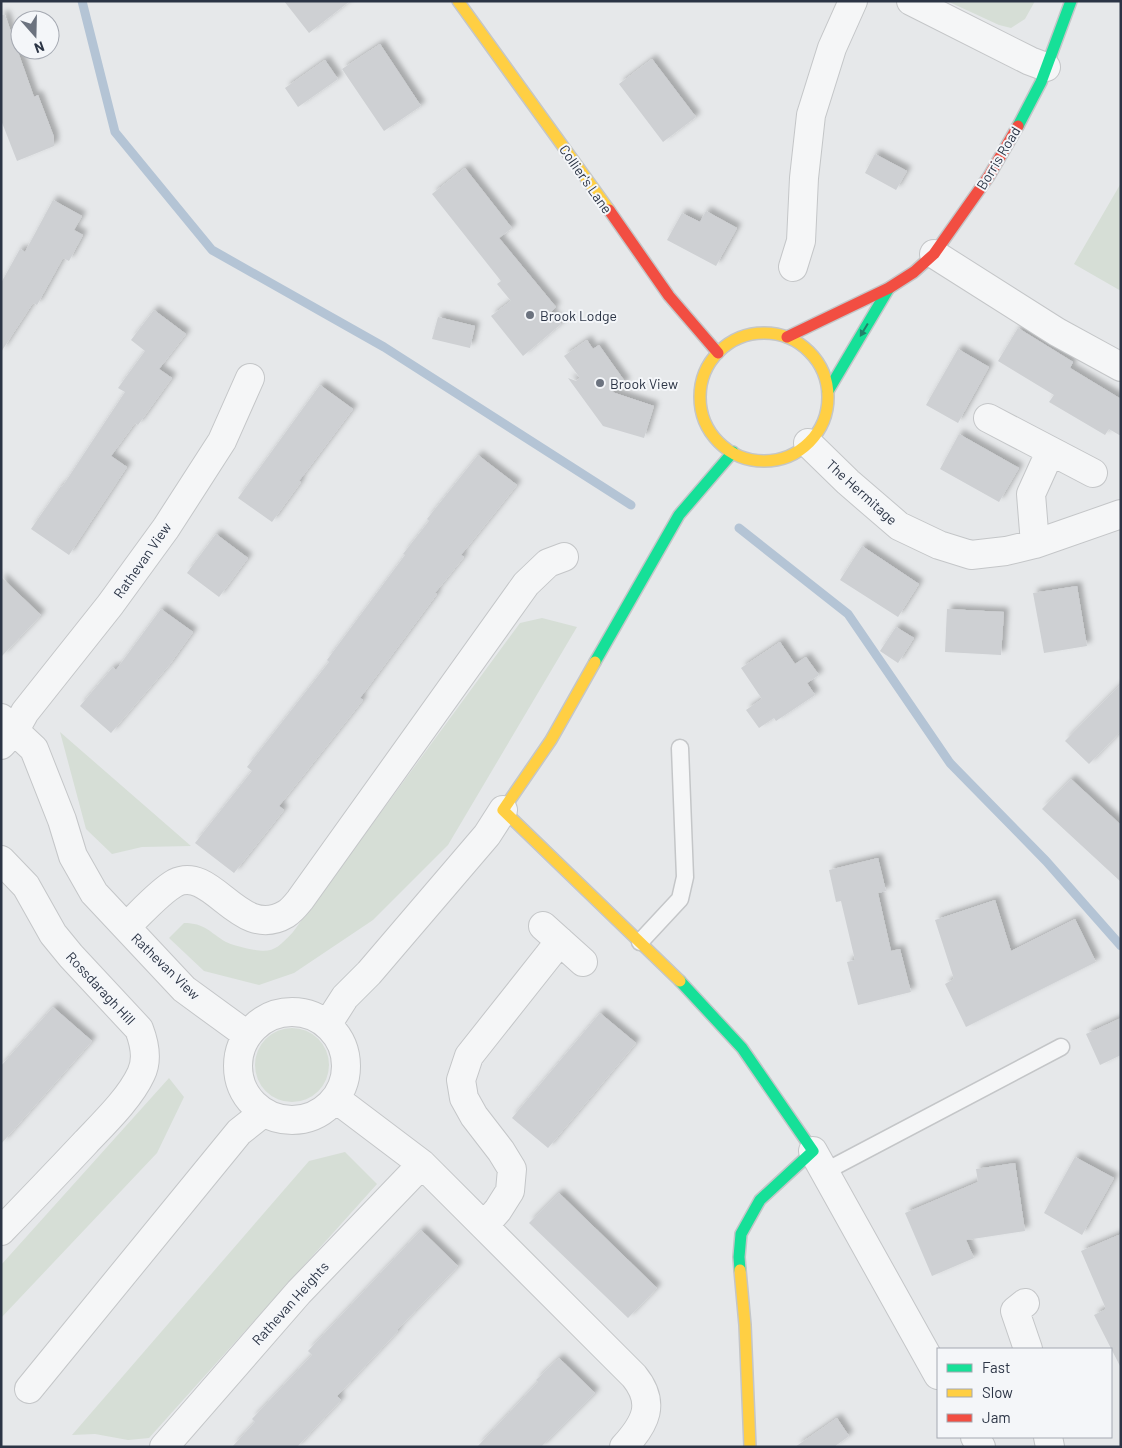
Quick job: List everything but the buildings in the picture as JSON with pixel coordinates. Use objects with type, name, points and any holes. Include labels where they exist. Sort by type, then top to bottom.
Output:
[{"type":"street","name":"Collier's Lane","points":[[458,1],[597,193],[649,270],[700,334],[718,353]]},
{"type":"street","points":[[793,267],[801,241],[804,178],[811,115],[832,48],[852,1]]},
{"type":"street","points":[[911,1],[1030,61],[1046,67]]},
{"type":"street","name":"Borris Road","points":[[787,337],[889,288],[914,272],[934,254],[989,176],[1021,120],[1041,82],[1071,1]]},
{"type":"street","points":[[934,254],[1057,332],[1121,367]]},
{"type":"street","name":"Borris Road","points":[[828,390],[889,288]]},
{"type":"street","points":[[755,334],[777,334],[800,344],[816,359],[824,373],[828,390],[828,403],[824,421],[818,432],[808,443],[788,457],[774,460],[757,460],[740,456],[724,447],[711,432],[702,412],[700,398],[706,372],[718,353],[733,341],[755,334]]},
{"type":"street","name":"Rathevan View","points":[[246,1035],[184,988],[94,894],[73,856],[62,820],[34,749],[6,731],[25,712],[110,605],[166,528],[222,441],[250,378]]},
{"type":"street","points":[[988,418],[1092,473]]},
{"type":"street","name":"The Hermitage","points":[[808,443],[848,482],[899,526],[939,545],[972,556],[1006,552],[1035,544],[1121,514]]},
{"type":"street","points":[[327,1026],[346,997],[487,835],[552,740],[679,515],[733,452]]},
{"type":"street","points":[[1035,544],[1031,494],[1050,452]]},
{"type":"street","points":[[126,928],[151,902],[175,883],[185,880],[196,881],[256,920],[268,921],[288,913],[300,900],[526,584],[548,563],[564,557]]},
{"type":"street","points":[[504,810],[674,975],[742,1048],[819,1162],[937,1374]]},
{"type":"street","name":"Rossdaragh Hill","points":[[1,860],[26,886],[53,934],[70,956],[139,1029],[143,1042],[144,1061],[142,1073],[129,1093],[102,1126],[1,1231]]},
{"type":"street","points":[[484,1226],[498,1210],[510,1191],[512,1169],[501,1151],[474,1116],[464,1098],[461,1080],[469,1056],[551,933],[583,962]]},
{"type":"street","points":[[290,1012],[307,1014],[322,1022],[334,1033],[343,1048],[346,1066],[344,1083],[336,1099],[324,1110],[310,1118],[294,1121],[278,1119],[263,1113],[250,1102],[241,1087],[237,1070],[239,1052],[246,1035],[259,1023],[274,1015],[290,1012]]},
{"type":"street","points":[[336,1099],[422,1164],[639,1382],[645,1394],[647,1409],[636,1433],[624,1447]]},
{"type":"street","points":[[29,1389],[240,1132],[263,1113]]},
{"type":"street","points":[[750,1447],[745,1325],[739,1257],[741,1234],[760,1200],[819,1162]]},
{"type":"street","name":"Rathevan Heights","points":[[164,1447],[299,1292],[422,1164]]},
{"type":"street","points":[[1024,1303],[1015,1311],[1028,1348]]},
{"type":"lane","points":[[640,942],[680,899],[685,877],[680,748]]},
{"type":"lane","points":[[819,1162],[1061,1047]]},
{"type":"shaded area","points":[[947,1],[1035,1],[1025,19],[1011,28],[999,25]]},
{"type":"shaded area","points":[[1121,183],[1121,291],[1074,264]]},
{"type":"shaded area","points":[[542,618],[577,627],[448,845],[373,920],[294,973],[259,985],[204,971],[169,938],[184,923],[191,923],[202,926],[226,942],[245,948],[267,951],[282,943],[293,932],[520,623]]},
{"type":"shaded area","points":[[60,732],[191,846],[142,847],[112,854],[86,829]]},
{"type":"shaded area","points":[[285,1028],[299,1028],[313,1034],[323,1044],[329,1058],[329,1072],[323,1086],[313,1096],[299,1102],[285,1102],[271,1096],[261,1086],[255,1072],[255,1058],[261,1044],[271,1034]]},
{"type":"shaded area","points":[[169,1078],[184,1097],[157,1153],[1,1318],[1,1265]]},
{"type":"shaded area","points":[[345,1152],[377,1184],[149,1438],[128,1440],[95,1434],[72,1435],[309,1161]]},
{"type":"waterway","points":[[82,1],[115,132],[212,250],[384,347],[631,505]]},
{"type":"waterway","points":[[739,528],[848,614],[950,763],[1046,861],[1121,946]]},
{"type":"traffic: fast","points":[[1018,126],[1041,82],[1071,1]]},
{"type":"traffic: fast","points":[[828,391],[889,288]]},
{"type":"traffic: fast","points":[[595,662],[679,515],[733,452]]},
{"type":"traffic: fast","points":[[680,981],[742,1048],[813,1151],[760,1200],[741,1234],[740,1270]]},
{"type":"traffic: slow","points":[[458,1],[609,210]]},
{"type":"traffic: slow","points":[[764,333],[788,338],[809,352],[823,373],[828,397],[823,421],[809,442],[788,456],[764,461],[740,456],[719,442],[705,421],[700,397],[705,373],[719,352],[740,338],[764,333]]},
{"type":"traffic: slow","points":[[595,662],[551,740],[503,810],[680,981]]},
{"type":"traffic: slow","points":[[740,1270],[745,1325],[750,1447]]},
{"type":"traffic: jam","points":[[787,337],[889,288],[914,272],[934,254],[989,176],[1018,126]]},
{"type":"traffic: jam","points":[[609,210],[669,296],[718,353]]},
{"type":"place","name":"Brook Lodge","points":[[530,315]]},
{"type":"place","name":"Brook View","points":[[600,383]]}]
